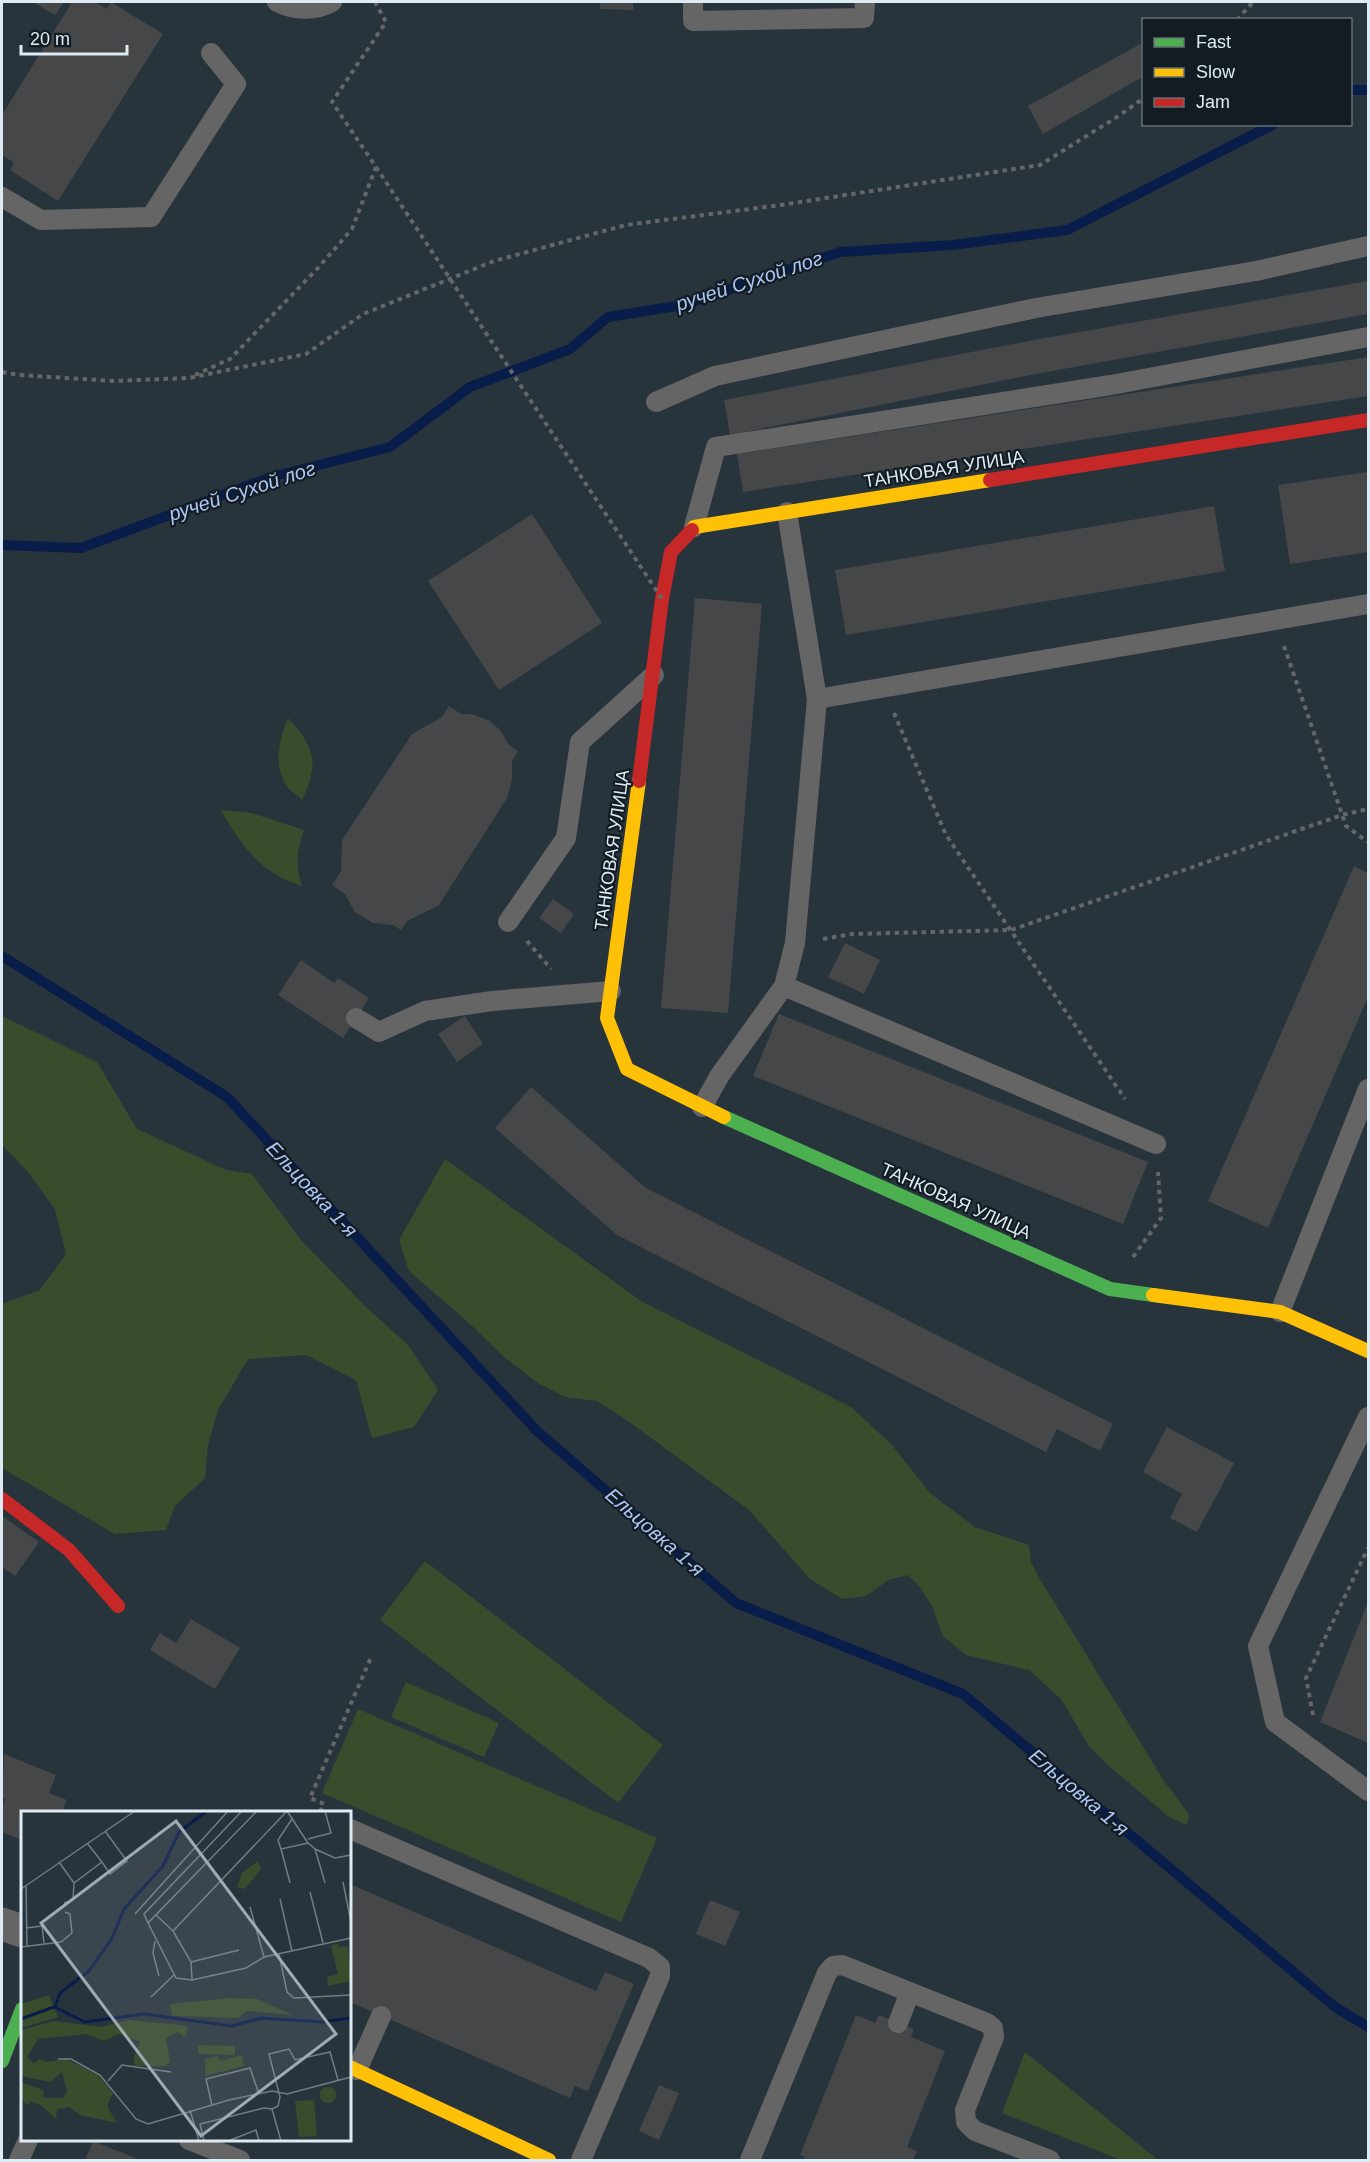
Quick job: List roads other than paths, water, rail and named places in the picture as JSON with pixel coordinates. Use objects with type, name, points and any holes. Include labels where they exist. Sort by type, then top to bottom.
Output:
[{"type":"street","name":"ТАНКОВАЯ УЛИЦА","points":[[1368,420],[694,527],[671,552],[662,598],[654,675],[608,1018],[627,1069],[702,1107],[1110,1289],[1281,1312],[1368,1351]]},
{"type":"street","points":[[2,1499],[69,1550],[118,1606]]},
{"type":"street","points":[[2,1924],[21,1931]]},
{"type":"street","points":[[2,2061],[21,2012]]},
{"type":"street","points":[[353,2069],[549,2160]]},
{"type":"lane","points":[[277,2],[318,10],[332,2]]},
{"type":"lane","points":[[693,2],[693,21],[864,18],[864,2]]},
{"type":"lane","points":[[2,197],[41,220],[151,217],[236,84],[212,52]]},
{"type":"lane","points":[[656,402],[715,376],[1036,308],[1256,271],[1368,246]]},
{"type":"lane","points":[[694,527],[716,447],[1111,386],[1368,337]]},
{"type":"lane","points":[[702,1107],[720,1075],[784,986],[795,944],[817,699],[787,512]]},
{"type":"lane","points":[[817,699],[1368,604]]},
{"type":"lane","points":[[508,922],[566,838],[580,742],[654,675]]},
{"type":"lane","points":[[784,986],[1156,1144]]},
{"type":"lane","points":[[356,1018],[379,1032],[425,1011],[492,1000],[611,991]]},
{"type":"lane","points":[[1281,1312],[1368,1089]]},
{"type":"lane","points":[[1368,1417],[1258,1646],[1275,1722],[1368,1791]]},
{"type":"lane","points":[[351,1829],[649,1958],[660,1967],[660,1976],[581,2160]]},
{"type":"lane","points":[[750,2160],[827,1973],[833,1966],[842,1965],[987,2023],[993,2028],[994,2037],[965,2110],[966,2122],[975,2131],[1050,2160]]},
{"type":"lane","points":[[898,2023],[910,1992]]},
{"type":"lane","points":[[353,2069],[381,2016]]},
{"type":"lane","points":[[18,2160],[26,2141]]},
{"type":"lane","points":[[194,2141],[240,2160]]},
{"type":"waterway","name":"ручей Сухой лог","points":[[1352,90],[1368,90]]},
{"type":"waterway","name":"ручей Сухой лог","points":[[2,545],[81,548],[271,477],[390,447],[470,387],[570,349],[608,317],[683,305],[840,252],[953,245],[1067,230],[1270,126]]},
{"type":"waterway","name":"Ельцовка 1-я","points":[[2,956],[227,1097],[537,1431],[736,1603],[963,1694],[1335,2007],[1368,2027]]}]
